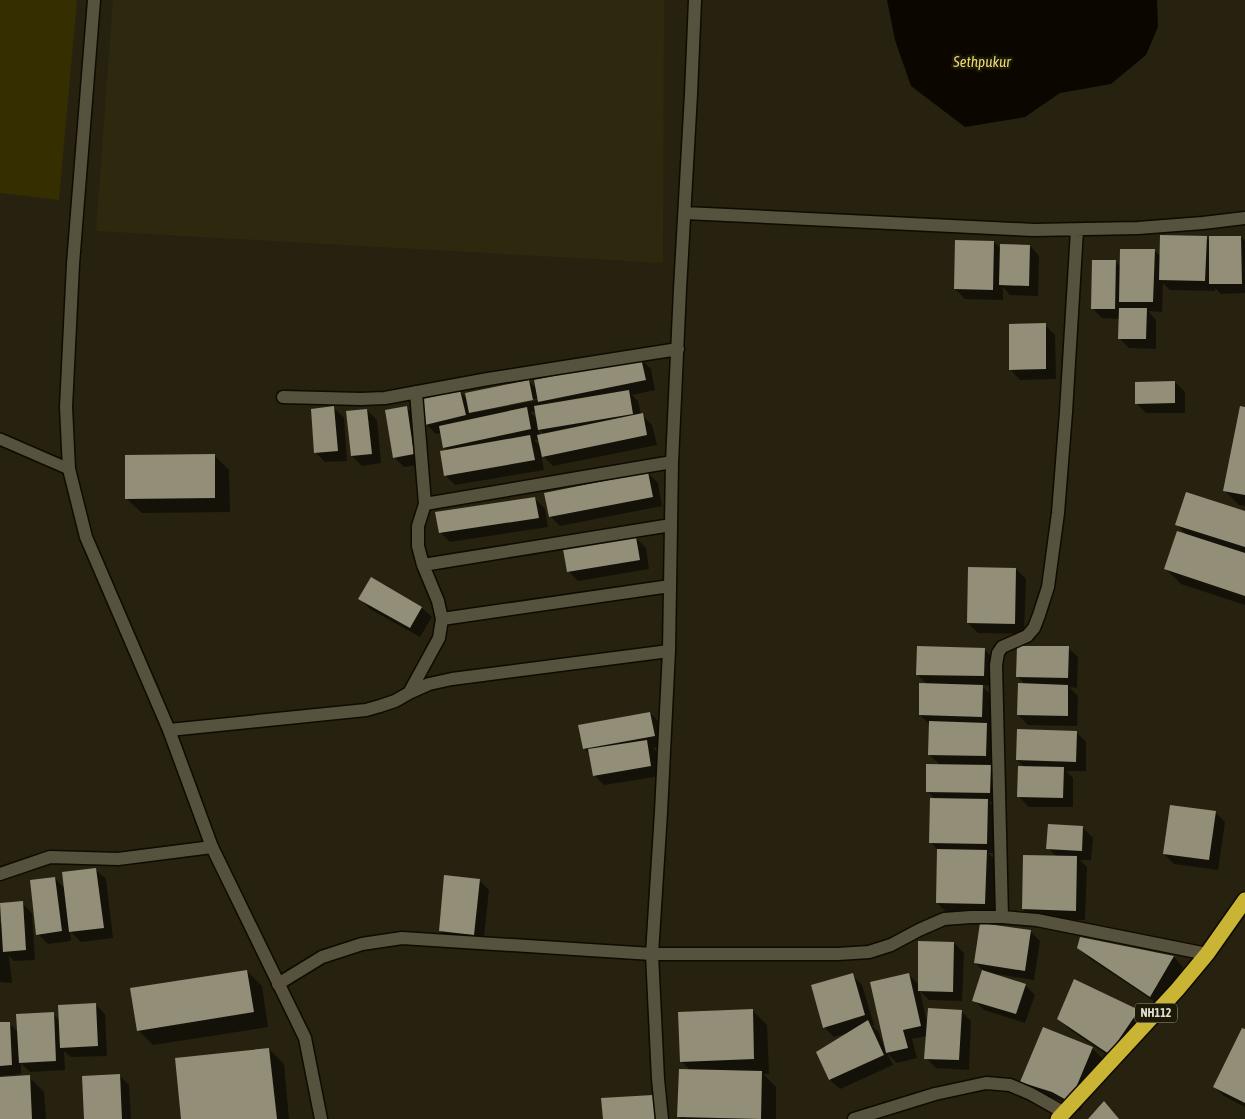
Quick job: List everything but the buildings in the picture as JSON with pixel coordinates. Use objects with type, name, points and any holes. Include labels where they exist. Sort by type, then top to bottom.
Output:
[{"type":"highway","name":"NH112","points":[[1060,1116],[1177,990],[1207,954],[1245,900]]},
{"type":"street","points":[[94,0],[74,264],[66,407],[69,468],[86,536],[169,730],[212,848],[305,1038],[321,1119]]},
{"type":"street","points":[[662,1119],[658,1079],[652,954],[669,651],[672,462],[694,0]]},
{"type":"street","points":[[685,213],[1034,230],[1138,228],[1245,218]]},
{"type":"street","points":[[1002,918],[996,665],[998,653],[1002,647],[1027,636],[1034,628],[1048,587],[1058,514],[1077,230]]},
{"type":"street","points":[[284,397],[385,398],[488,379],[678,349]]},
{"type":"street","points":[[409,693],[439,638],[442,619],[438,601],[423,565],[418,546],[418,526],[425,504],[416,392]]},
{"type":"street","points":[[425,504],[672,462]]},
{"type":"street","points":[[423,565],[671,525]]},
{"type":"street","points":[[442,619],[670,586]]},
{"type":"street","points":[[169,730],[366,710],[395,701],[429,684],[452,679],[669,651]]},
{"type":"street","points":[[0,874],[50,857],[118,859],[212,848]]},
{"type":"street","points":[[278,984],[322,958],[362,944],[402,938],[652,954],[838,954],[870,952],[891,945],[944,920],[971,917],[1037,920],[1207,954]]},
{"type":"street","points":[[854,1119],[935,1094],[986,1083],[1010,1085],[1031,1094],[1060,1116]]},
{"type":"lane","points":[[0,439],[69,468]]},
{"type":"shaded area","points":[[0,0],[77,0],[59,200],[0,193]]},
{"type":"shaded area","points":[[113,0],[664,0],[663,263],[96,231]]},
{"type":"water","name":"Sethpukur","points":[[887,0],[1157,0],[1158,27],[1146,55],[1111,84],[1060,93],[1025,117],[965,127],[911,86],[895,40]]}]
